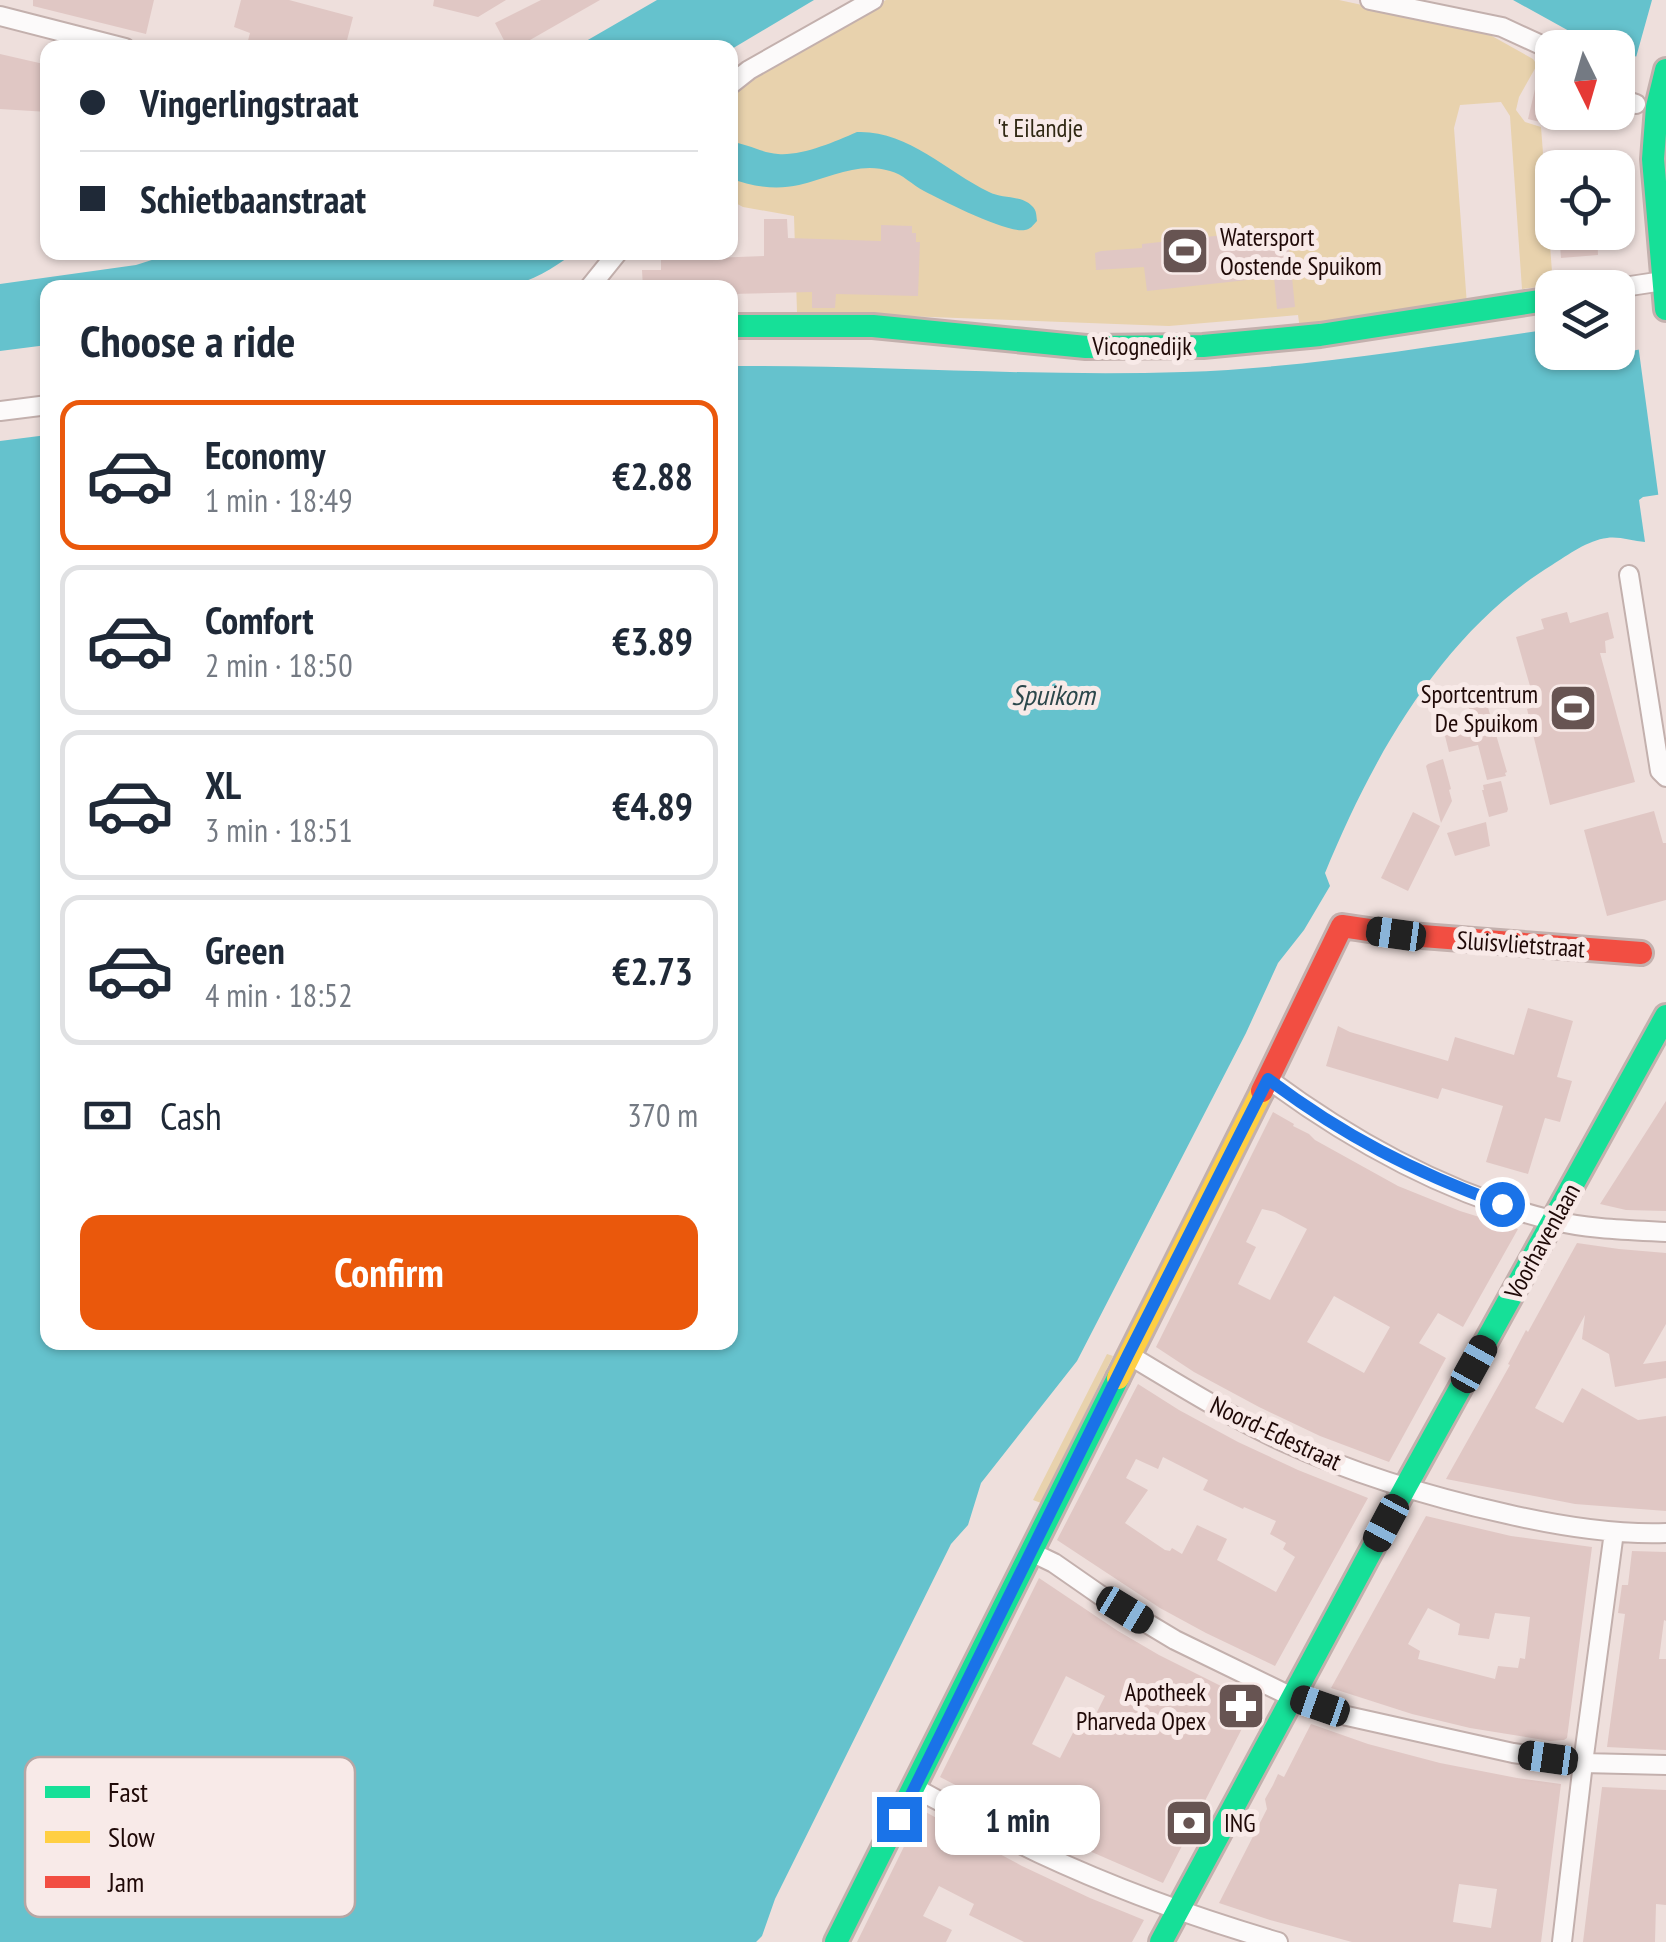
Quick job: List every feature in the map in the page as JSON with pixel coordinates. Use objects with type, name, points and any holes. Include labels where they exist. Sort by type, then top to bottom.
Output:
[{"type":"street","points":[[738,79],[873,0]]},
{"type":"street","points":[[1370,0],[1502,27],[1535,42]]},
{"type":"street","points":[[0,16],[94,40]]},
{"type":"street","points":[[1666,70],[1637,103],[1653,170],[1666,309]]},
{"type":"street","points":[[595,280],[612,260]]},
{"type":"street","points":[[1635,285],[1663,281]]},
{"type":"street","name":"Vicognedijk","points":[[738,326],[916,328],[1085,347],[1200,346],[1389,327],[1535,301]]},
{"type":"street","points":[[0,411],[40,406]]},
{"type":"street","points":[[1629,575],[1660,771],[1666,777]]},
{"type":"street","name":"Sluisvlietstraat","points":[[1268,1079],[1342,926],[1396,934],[1640,953]]},
{"type":"street","name":"Voorhavenlaan","points":[[1162,1942],[1405,1488],[1666,1016]]},
{"type":"street","points":[[836,1942],[1268,1079],[1374,1150],[1439,1181],[1553,1221],[1666,1232]]},
{"type":"street","name":"Noord-Edestraat","points":[[1128,1355],[1283,1442],[1405,1488],[1549,1523],[1614,1532],[1666,1533]]},
{"type":"street","points":[[1562,1942],[1614,1532]]},
{"type":"street","points":[[1030,1552],[1054,1563],[1175,1640],[1292,1696],[1348,1716],[1513,1753],[1582,1763],[1666,1765]]},
{"type":"street","points":[[915,1788],[1036,1852],[1177,1910],[1278,1942]]},
{"type":"green space","name":"'t Eilandje","points":[[886,0],[1339,0],[1483,31],[1535,62],[1516,110],[1525,122],[1535,125],[1535,130],[1541,130],[1543,150],[1535,150],[1535,250],[1550,250],[1552,270],[1535,270],[1535,287],[1522,289],[1510,116],[1501,102],[1460,105],[1454,128],[1467,305],[1300,329],[1298,315],[1169,326],[797,312],[794,216],[738,204],[738,86]]},
{"type":"green space","points":[[1107,1354],[1113,1356],[1041,1503],[1033,1500]]},
{"type":"water","points":[[657,0],[814,0],[738,45],[738,40],[588,40]]},
{"type":"water","points":[[1513,0],[1666,0],[1666,64],[1635,56],[1635,30],[1567,30]]},
{"type":"water","points":[[857,132],[893,138],[926,153],[989,192],[1028,203],[1035,210],[1037,221],[1025,230],[1004,227],[920,189],[895,172],[878,168],[855,169],[782,187],[738,180],[738,143],[787,154]]},
{"type":"water","points":[[152,260],[564,260],[528,280],[40,280],[40,346],[0,351],[0,284]]},
{"type":"water","name":"Spuikom","points":[[1535,331],[1535,370],[1635,370],[1635,350],[1666,344],[1663,494],[1639,500],[1645,542],[1611,538],[1578,548],[1513,593],[1477,625],[1444,661],[1389,742],[1325,873],[1330,886],[1304,930],[1278,963],[1077,1361],[981,1483],[968,1525],[951,1544],[775,1899],[762,1936],[756,1942],[0,1942],[0,441],[40,436],[40,1350],[738,1350],[738,366],[1071,373],[1230,370]]},
{"type":"pier","points":[[1652,0],[1666,0],[1666,69],[1635,61]]},
{"type":"pier","points":[[1666,340],[1666,500],[1659,500],[1638,344]]},
{"type":"building","points":[[33,0],[154,0],[146,34],[33,6]]},
{"type":"building","points":[[241,0],[289,0],[353,17],[347,40],[248,40],[250,33],[234,27]]},
{"type":"building","points":[[434,0],[506,0],[478,17],[433,6]]},
{"type":"building","points":[[541,0],[600,0],[530,40],[504,40],[495,23]]},
{"type":"building","points":[[0,54],[40,63],[40,112],[0,109]]},
{"type":"building","points":[[1535,89],[1535,121],[1528,119]]},
{"type":"building","points":[[764,219],[787,219],[788,238],[881,241],[881,225],[912,226],[916,242],[920,242],[918,296],[836,294],[835,308],[812,308],[812,292],[738,294],[738,280],[643,280],[642,270],[661,270],[661,260],[764,256]]},
{"type":"building","points":[[1287,228],[1295,307],[1277,309],[1274,277],[1147,291],[1144,267],[1096,270],[1095,253],[1101,251]]},
{"type":"building","points":[[1560,250],[1598,250],[1598,255],[1561,258]]},
{"type":"building","name":"Sportcentrum De Spuikom","points":[[1567,612],[1570,623],[1608,612],[1614,638],[1605,641],[1606,653],[1600,653],[1635,782],[1550,805],[1527,709],[1536,707],[1516,637],[1544,629],[1541,619]]},
{"type":"building","points":[[1487,704],[1507,772],[1506,776],[1487,780],[1478,745],[1449,752],[1444,732],[1474,725],[1469,708]]},
{"type":"building","points":[[1443,759],[1452,801],[1441,823],[1426,766]]},
{"type":"building","points":[[1501,781],[1507,812],[1489,817],[1483,785]]},
{"type":"building","points":[[1654,811],[1666,843],[1666,900],[1607,916],[1584,830]]},
{"type":"building","points":[[1413,812],[1440,826],[1408,891],[1381,878]]},
{"type":"building","points":[[1486,822],[1490,846],[1455,856],[1447,833]]},
{"type":"building","points":[[1528,1008],[1573,1021],[1557,1077],[1572,1081],[1560,1122],[1545,1118],[1528,1174],[1486,1162],[1503,1106],[1442,1088],[1438,1099],[1326,1066],[1338,1026],[1448,1061],[1455,1037],[1514,1055]]},
{"type":"building","points":[[1666,1101],[1666,1211],[1626,1210],[1600,1204]]},
{"type":"building","points":[[1273,1112],[1398,1186],[1518,1229],[1463,1327],[1438,1313],[1419,1343],[1446,1358],[1389,1462],[1259,1407],[1156,1347]],"holes":[[[1262,1209],[1307,1229],[1270,1300],[1238,1284],[1256,1247],[1246,1242]],[[1334,1296],[1390,1327],[1364,1373],[1307,1342]]]},
{"type":"building","points":[[1577,1243],[1666,1253],[1666,1324],[1643,1364],[1666,1361],[1666,1378],[1615,1387],[1609,1354],[1582,1339],[1585,1315],[1535,1408],[1563,1423],[1582,1388],[1638,1420],[1666,1416],[1666,1511],[1575,1504],[1446,1479]]},
{"type":"building","points":[[1138,1384],[1238,1442],[1368,1498],[1275,1666],[1160,1608],[1057,1540]],"holes":[[[1163,1457],[1208,1480],[1203,1490],[1276,1521],[1270,1534],[1286,1543],[1283,1549],[1295,1557],[1276,1592],[1217,1560],[1227,1539],[1197,1525],[1182,1554],[1172,1548],[1165,1550],[1125,1523],[1148,1490],[1126,1478],[1136,1459],[1158,1469]]]},
{"type":"building","points":[[1426,1516],[1511,1536],[1592,1547],[1564,1740],[1470,1728],[1331,1688]],"holes":[[[1428,1608],[1460,1624],[1458,1635],[1489,1639],[1495,1613],[1530,1617],[1525,1659],[1520,1658],[1518,1668],[1498,1666],[1495,1679],[1418,1659],[1420,1651],[1408,1644]]]},
{"type":"building","points":[[1632,1551],[1666,1552],[1666,1621],[1659,1659],[1666,1659],[1666,1750],[1607,1747],[1625,1614],[1618,1613],[1622,1585],[1628,1585]]},
{"type":"building","points":[[1039,1578],[1118,1631],[1247,1699],[1246,1704],[1253,1707],[1163,1883],[1048,1833],[940,1777]],"holes":[[[1066,1676],[1105,1696],[1089,1728],[1078,1723],[1060,1758],[1032,1744]]]},
{"type":"building","points":[[1311,1724],[1440,1763],[1561,1784],[1541,1942],[1352,1942],[1219,1903],[1267,1809],[1265,1799],[1278,1774],[1284,1777]],"holes":[[[1459,1884],[1497,1889],[1491,1928],[1453,1922]]]},
{"type":"building","points":[[1602,1787],[1666,1790],[1666,1905],[1656,1904],[1655,1942],[1583,1942]]},
{"type":"building","points":[[922,1810],[1022,1866],[1144,1920],[1132,1942],[1024,1942],[969,1915],[974,1904],[939,1886],[923,1916],[952,1930],[946,1942],[857,1942]]},
{"type":"traffic: fast","points":[[1666,70],[1657,107],[1653,159],[1666,309]]},
{"type":"traffic: fast","points":[[738,326],[873,326],[1086,347],[1203,346],[1320,335],[1535,302]]},
{"type":"traffic: fast","points":[[1161,1942],[1405,1488],[1666,1016]]},
{"type":"traffic: fast","points":[[836,1942],[1118,1378]]},
{"type":"traffic: slow","points":[[1118,1378],[1262,1091]]},
{"type":"traffic: jam","points":[[1262,1091],[1342,926],[1396,934],[1641,953]]},
{"type":"place","name":"Watersport Oostende Spuikom","points":[[1185,251]]},
{"type":"place","name":"Sportcentrum De Spuikom","points":[[1573,708]]},
{"type":"place","name":"Apotheek Pharveda Opex","points":[[1241,1706]]},
{"type":"place","name":"ING","points":[[1189,1823]]},
{"type":"route","points":[[899,1819],[1268,1079],[1374,1150],[1439,1181],[1502,1204]]}]
